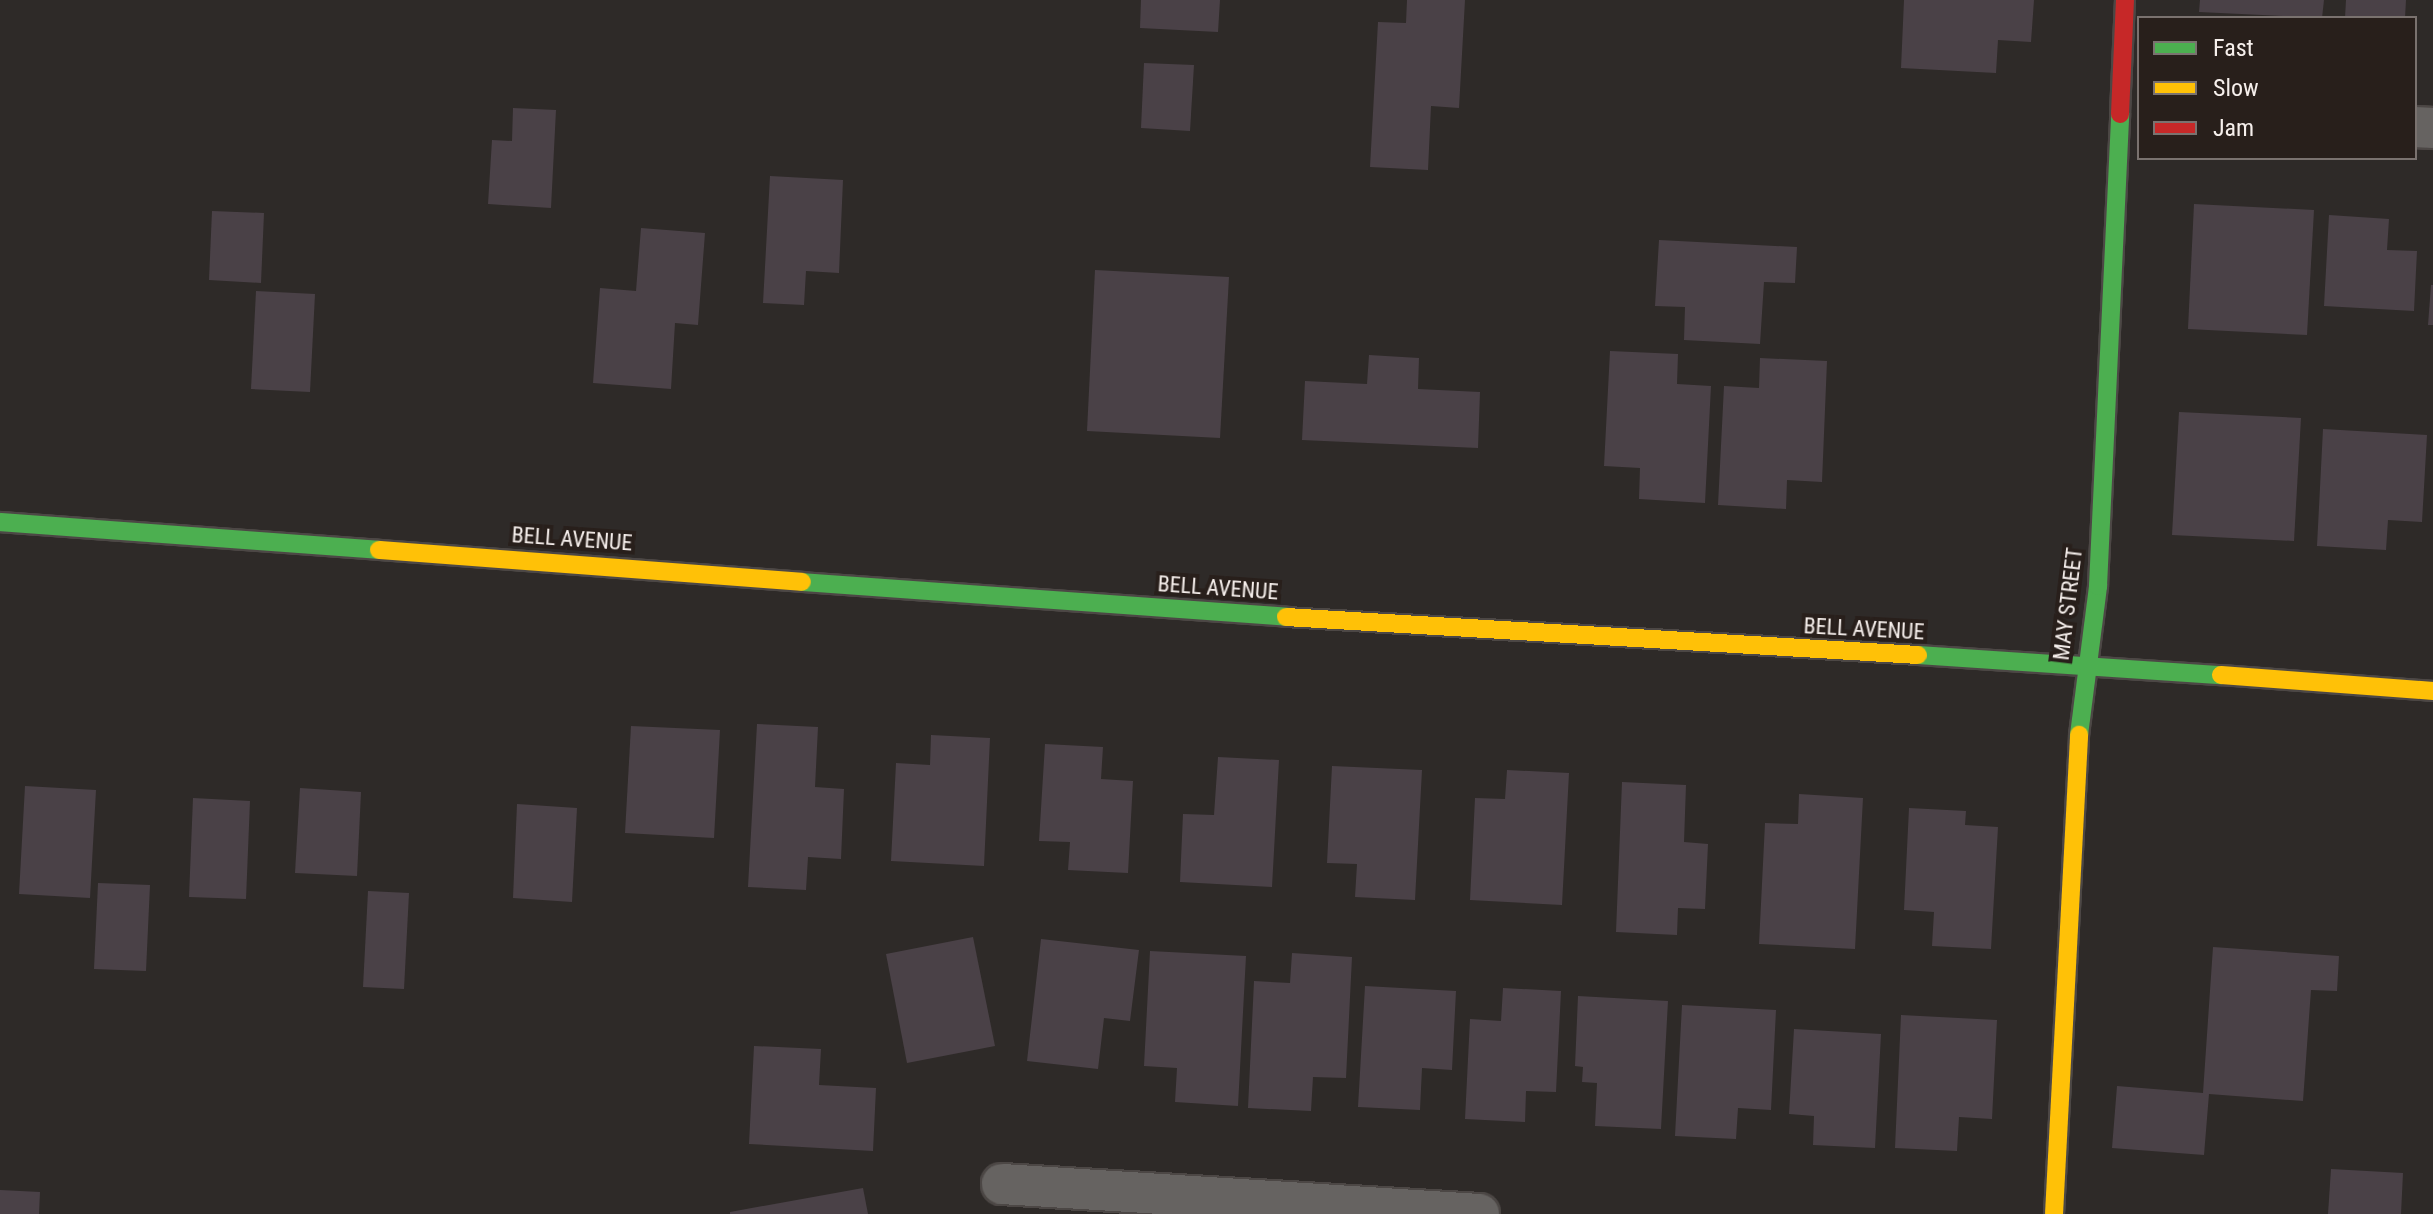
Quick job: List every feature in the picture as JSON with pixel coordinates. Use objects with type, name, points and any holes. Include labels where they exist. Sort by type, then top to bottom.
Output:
[{"type":"main road","name":"MAY STREET","points":[[2054,1214],[2085,664],[2098,586],[2129,106],[2125,0]]},
{"type":"main road","name":"BELL AVENUE","points":[[0,522],[1523,635],[2085,664],[2433,691]]},
{"type":"street","points":[[1002,1184],[1479,1214]]},
{"type":"building","points":[[1141,0],[1220,0],[1218,32],[1140,28]]},
{"type":"building","points":[[1407,0],[1465,0],[1459,108],[1431,106],[1428,170],[1370,167],[1378,22],[1406,23]]},
{"type":"building","points":[[1904,0],[2034,0],[2031,42],[1998,40],[1996,73],[1901,68]]},
{"type":"building","points":[[2200,0],[2324,0],[2322,16],[2199,12]]},
{"type":"building","points":[[2346,0],[2406,0],[2405,16],[2345,16]]},
{"type":"building","points":[[1144,63],[1194,65],[1190,131],[1141,128]]},
{"type":"building","points":[[513,108],[556,110],[551,208],[488,204],[492,140],[512,141]]},
{"type":"building","points":[[770,176],[843,180],[839,273],[806,271],[804,305],[763,303]]},
{"type":"building","points":[[2194,204],[2314,210],[2307,335],[2188,329]]},
{"type":"building","points":[[212,211],[264,213],[261,283],[209,280]]},
{"type":"building","points":[[2329,215],[2389,219],[2387,250],[2417,251],[2414,311],[2324,306]]},
{"type":"building","points":[[641,228],[705,233],[698,325],[675,323],[671,389],[593,383],[600,288],[636,291]]},
{"type":"building","points":[[1659,240],[1797,247],[1795,283],[1764,282],[1760,344],[1684,340],[1685,307],[1655,306]]},
{"type":"building","points":[[1095,270],[1229,277],[1220,438],[1087,431]]},
{"type":"building","points":[[2431,285],[2433,325],[2428,325]]},
{"type":"building","points":[[256,291],[315,294],[310,392],[251,389]]},
{"type":"building","points":[[1610,351],[1678,354],[1677,384],[1711,386],[1705,503],[1639,499],[1640,468],[1604,466]]},
{"type":"building","points":[[1369,355],[1419,358],[1418,389],[1480,392],[1478,448],[1302,440],[1305,381],[1367,384]]},
{"type":"building","points":[[1760,358],[1827,361],[1822,482],[1787,480],[1786,509],[1718,505],[1724,386],[1759,388]]},
{"type":"building","points":[[2179,412],[2301,418],[2294,541],[2172,535]]},
{"type":"building","points":[[2323,429],[2427,435],[2422,522],[2388,520],[2386,550],[2317,546]]},
{"type":"building","points":[[757,724],[818,727],[815,787],[844,789],[841,859],[808,857],[806,890],[748,887]]},
{"type":"building","points":[[631,726],[720,730],[714,838],[625,833]]},
{"type":"building","points":[[931,735],[990,738],[984,866],[891,861],[896,763],[930,765]]},
{"type":"building","points":[[1045,744],[1103,747],[1101,779],[1133,781],[1128,873],[1068,870],[1070,842],[1039,841]]},
{"type":"building","points":[[1218,757],[1279,760],[1272,887],[1180,882],[1183,814],[1214,815]]},
{"type":"building","points":[[1332,766],[1422,770],[1415,900],[1355,897],[1357,864],[1327,863]]},
{"type":"building","points":[[1507,770],[1569,773],[1562,905],[1470,900],[1475,798],[1505,799]]},
{"type":"building","points":[[1622,782],[1686,785],[1684,842],[1708,844],[1705,909],[1678,908],[1677,935],[1616,932]]},
{"type":"building","points":[[25,786],[96,790],[90,898],[19,894]]},
{"type":"building","points":[[300,788],[361,792],[357,876],[295,873]]},
{"type":"building","points":[[1799,794],[1863,798],[1855,949],[1759,944],[1765,823],[1798,824]]},
{"type":"building","points":[[193,798],[250,801],[246,899],[189,897]]},
{"type":"building","points":[[517,804],[577,808],[572,902],[513,898]]},
{"type":"building","points":[[1909,808],[1966,811],[1965,825],[1998,827],[1991,949],[1932,946],[1934,912],[1904,910]]},
{"type":"building","points":[[98,883],[150,885],[146,971],[94,969]]},
{"type":"building","points":[[368,891],[409,893],[404,989],[363,987]]},
{"type":"building","points":[[973,937],[995,1046],[907,1063],[886,954]]},
{"type":"building","points":[[1041,939],[1139,950],[1130,1021],[1104,1018],[1098,1069],[1027,1061]]},
{"type":"building","points":[[2213,947],[2339,956],[2337,991],[2311,990],[2303,1101],[2209,1094],[2204,1155],[2112,1148],[2117,1086],[2203,1093]]},
{"type":"building","points":[[1150,951],[1246,956],[1238,1106],[1175,1102],[1177,1068],[1144,1066]]},
{"type":"building","points":[[1292,953],[1352,957],[1346,1078],[1313,1077],[1311,1111],[1248,1108],[1254,981],[1290,983]]},
{"type":"building","points":[[1365,986],[1456,991],[1452,1070],[1422,1068],[1420,1110],[1358,1107]]},
{"type":"building","points":[[1503,988],[1561,991],[1556,1092],[1526,1091],[1525,1122],[1465,1119],[1470,1019],[1501,1021]]},
{"type":"building","points":[[1578,996],[1668,1001],[1661,1129],[1595,1126],[1597,1083],[1582,1082],[1583,1067],[1575,1066]]},
{"type":"building","points":[[1682,1005],[1776,1010],[1771,1110],[1738,1108],[1736,1139],[1675,1136]]},
{"type":"building","points":[[1901,1015],[1997,1020],[1992,1119],[1959,1117],[1957,1151],[1895,1148]]},
{"type":"building","points":[[1794,1029],[1881,1034],[1875,1148],[1813,1145],[1814,1116],[1789,1114]]},
{"type":"building","points":[[754,1046],[821,1049],[819,1085],[876,1088],[873,1151],[749,1144]]},
{"type":"building","points":[[2331,1169],[2403,1173],[2401,1214],[2328,1214]]},
{"type":"building","points":[[863,1188],[868,1214],[730,1214],[730,1212]]},
{"type":"building","points":[[0,1190],[40,1192],[39,1214],[0,1214]]},
{"type":"traffic: fast","points":[[2079,735],[2098,586],[2120,114]]},
{"type":"traffic: fast","points":[[0,522],[379,550]]},
{"type":"traffic: fast","points":[[802,582],[1286,617]]},
{"type":"traffic: fast","points":[[1918,655],[2221,675]]},
{"type":"traffic: slow","points":[[379,550],[802,582]]},
{"type":"traffic: slow","points":[[1286,617],[1918,655]]},
{"type":"traffic: slow","points":[[2221,675],[2433,691]]},
{"type":"traffic: slow","points":[[2054,1214],[2079,735]]},
{"type":"traffic: jam","points":[[2120,114],[2125,0]]}]
